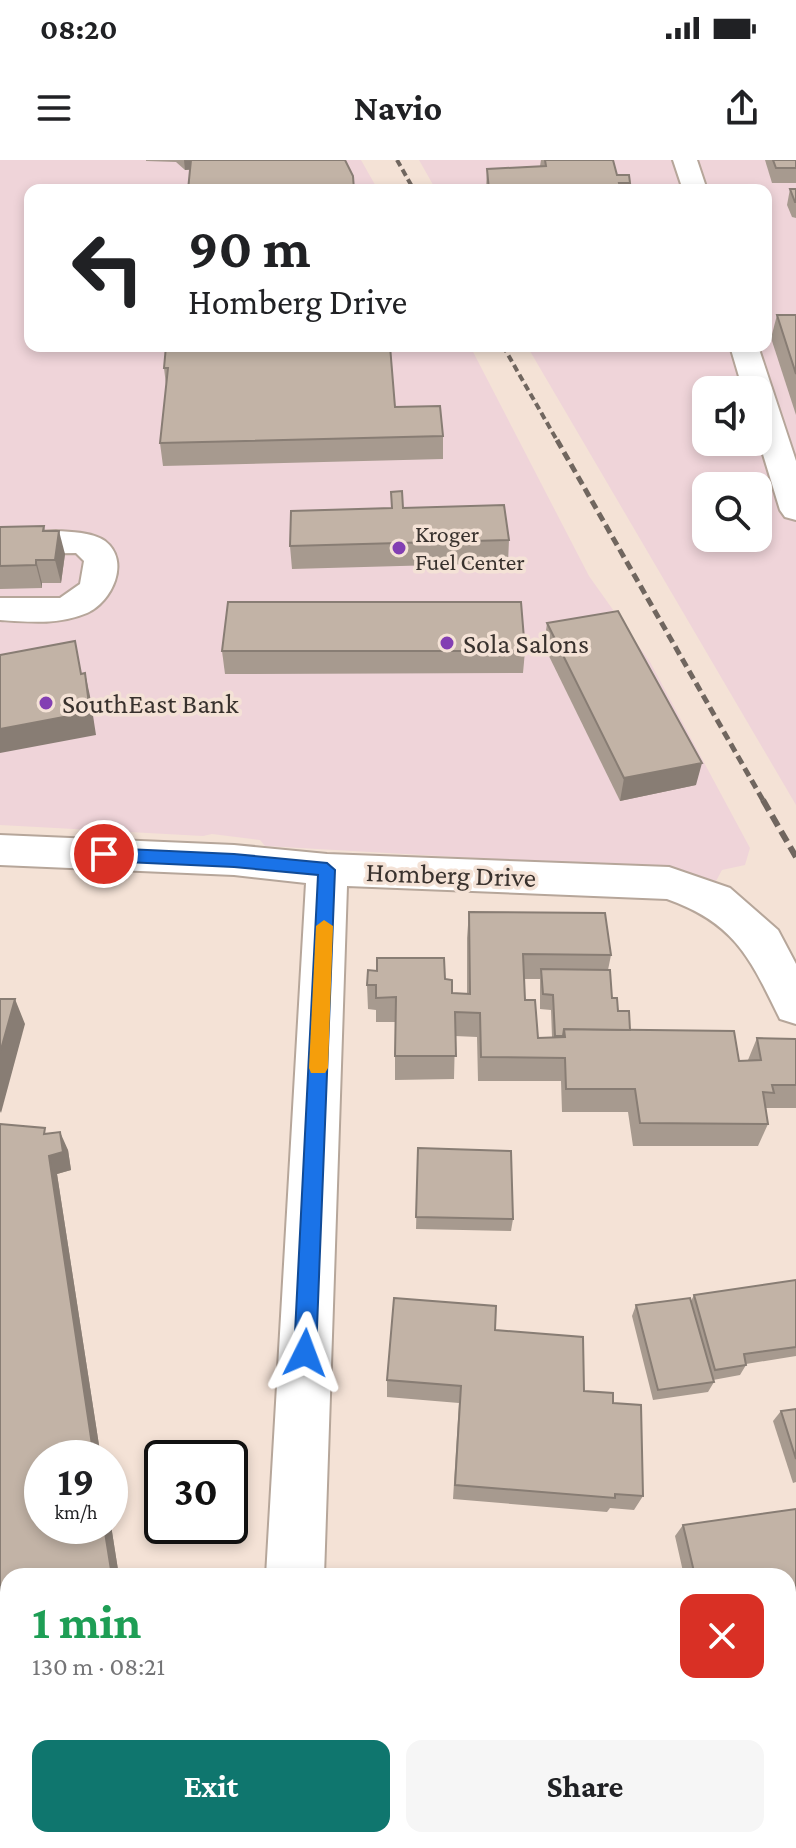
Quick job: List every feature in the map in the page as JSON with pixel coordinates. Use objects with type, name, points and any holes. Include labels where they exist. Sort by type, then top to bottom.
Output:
[{"type":"street","points":[[685,160],[693,184]]},
{"type":"street","points":[[746,352],[796,510]]},
{"type":"street","points":[[0,544],[77,543],[90,546],[99,555],[102,565],[92,594],[84,602],[55,611],[0,609]]},
{"type":"street","name":"Homberg Drive","points":[[0,850],[234,860],[327,870],[669,883],[715,899],[763,942],[796,1006]]},
{"type":"street","points":[[295,1568],[327,870]]},
{"type":"shaded area","points":[[0,160],[361,160],[375,184],[24,184],[24,352],[473,352],[589,576],[650,662],[750,848],[745,865],[722,870],[716,881],[671,869],[265,846],[260,840],[212,834],[0,825]]},
{"type":"shaded area","points":[[419,160],[796,160],[796,805],[531,352],[772,352],[772,184],[433,184]]},
{"type":"building","points":[[191,160],[345,160],[354,184],[189,184]]},
{"type":"building","points":[[545,160],[613,160],[617,175],[629,175],[630,183],[488,184],[487,169],[546,166]]},
{"type":"building","points":[[773,160],[796,160],[796,168],[776,168]]},
{"type":"building","points":[[790,189],[796,189],[796,202],[795,202]]},
{"type":"building","points":[[777,315],[796,315],[796,374]]},
{"type":"building","points":[[165,352],[390,352],[395,407],[440,406],[443,436],[160,443],[168,368],[164,368]]},
{"type":"building","points":[[402,491],[403,508],[504,505],[509,540],[290,546],[291,511],[392,508],[391,492]]},
{"type":"building","points":[[44,526],[43,531],[59,531],[55,560],[36,560],[36,565],[0,566],[0,527]]},
{"type":"building","points":[[228,602],[521,602],[525,651],[222,651]]},
{"type":"building","points":[[618,611],[702,763],[624,778],[547,623]]},
{"type":"building","name":"SouthEast Bank","points":[[75,641],[81,674],[85,673],[90,712],[0,729],[0,655]]},
{"type":"building","points":[[469,912],[605,913],[611,955],[523,954],[525,1000],[535,1000],[538,1038],[565,1037],[564,1029],[734,1031],[739,1061],[761,1060],[757,1038],[796,1039],[796,1085],[772,1085],[774,1093],[763,1092],[768,1124],[640,1123],[635,1089],[566,1089],[565,1058],[481,1057],[480,1013],[455,1012],[456,1056],[395,1056],[396,997],[376,998],[376,985],[367,985],[368,970],[377,971],[377,958],[444,958],[445,979],[452,980],[452,993],[470,994]]},
{"type":"building","points":[[541,969],[610,970],[612,998],[617,998],[618,1011],[629,1011],[630,1030],[564,1029],[563,1036],[555,1036],[553,995],[543,994]]},
{"type":"building","points":[[0,999],[15,999],[0,1053]]},
{"type":"building","points":[[0,1124],[45,1128],[44,1134],[60,1132],[63,1152],[49,1156],[91,1440],[24,1440],[24,1544],[107,1544],[111,1568],[0,1568]]},
{"type":"building","points":[[418,1148],[511,1151],[513,1219],[416,1217]]},
{"type":"building","points":[[796,1280],[796,1347],[744,1354],[746,1365],[715,1370],[694,1295]]},
{"type":"building","points":[[394,1298],[496,1306],[495,1330],[583,1337],[584,1391],[613,1393],[613,1403],[641,1405],[643,1496],[615,1494],[615,1498],[455,1485],[461,1386],[387,1380]]},
{"type":"building","points":[[690,1298],[714,1382],[658,1390],[636,1305]]},
{"type":"building","points":[[796,1409],[796,1459],[781,1411]]},
{"type":"building","points":[[796,1509],[796,1568],[693,1568],[683,1525]]},
{"type":"railway","points":[[397,160],[411,184]]},
{"type":"railway","points":[[506,352],[558,442]]},
{"type":"railway","points":[[557,440],[764,802]]},
{"type":"railway","points":[[763,800],[796,857]]},
{"type":"slow traffic","points":[[318,1068],[324,926]]},
{"type":"place","name":"Kroger Fuel Center","points":[[399,548]]},
{"type":"place","name":"Sola Salons","points":[[447,643]]},
{"type":"place","name":"SouthEast Bank","points":[[46,703]]},
{"type":"route","points":[[104,854],[234,860],[327,870],[305,1353]]}]
